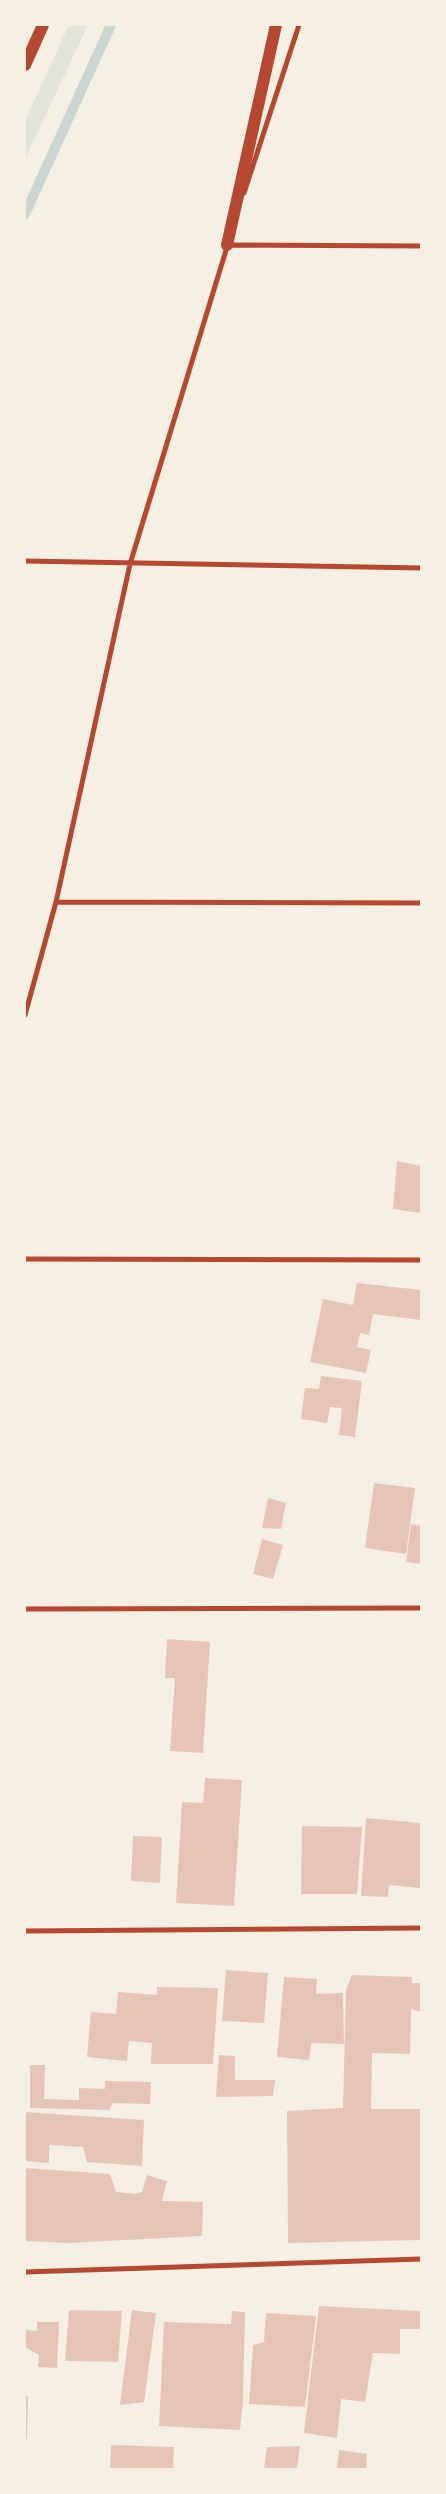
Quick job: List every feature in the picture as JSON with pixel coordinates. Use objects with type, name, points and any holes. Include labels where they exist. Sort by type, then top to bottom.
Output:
[{"type":"main road","points":[[25,65],[43,25]]},
{"type":"main road","points":[[227,245],[276,25]]},
{"type":"street","points":[[25,1015],[56,902],[130,564],[227,245],[299,25]]},
{"type":"street","points":[[227,245],[421,246]]},
{"type":"street","points":[[25,560],[130,564],[421,568]]},
{"type":"street","points":[[56,902],[421,903]]},
{"type":"street","points":[[25,1259],[421,1260]]},
{"type":"street","points":[[25,1609],[421,1608]]},
{"type":"street","points":[[25,1931],[421,1928]]},
{"type":"street","points":[[25,2272],[421,2259]]},
{"type":"shaded area","points":[[69,25],[88,25],[25,159],[25,121]]},
{"type":"building","points":[[397,1161],[421,1166],[421,1213],[393,1209]]},
{"type":"building","points":[[357,1283],[421,1290],[421,1320],[373,1314],[369,1335],[360,1333],[357,1347],[371,1350],[366,1373],[310,1362],[323,1299],[353,1305]]},
{"type":"building","points":[[321,1376],[362,1381],[355,1437],[339,1435],[342,1408],[330,1407],[327,1423],[301,1419],[305,1388],[319,1389]]},
{"type":"building","points":[[374,1483],[415,1488],[406,1554],[365,1548]]},
{"type":"building","points":[[268,1498],[286,1503],[281,1529],[262,1528]]},
{"type":"building","points":[[411,1524],[421,1526],[421,1564],[406,1562]]},
{"type":"building","points":[[262,1539],[283,1545],[273,1579],[253,1574]]},
{"type":"building","points":[[167,1639],[210,1642],[203,1753],[170,1751],[175,1678],[165,1678]]},
{"type":"building","points":[[205,1778],[242,1780],[234,1906],[176,1903],[182,1802],[203,1803]]},
{"type":"building","points":[[366,1818],[421,1823],[421,1888],[389,1885],[388,1897],[361,1896]]},
{"type":"building","points":[[302,1826],[362,1827],[357,1894],[301,1894]]},
{"type":"building","points":[[133,1836],[162,1837],[160,1883],[131,1881]]},
{"type":"building","points":[[226,1970],[268,1973],[264,2023],[222,2021]]},
{"type":"building","points":[[352,1975],[412,1977],[412,1983],[421,1983],[421,2012],[411,2009],[410,2054],[372,2053],[371,2109],[421,2109],[421,2240],[288,2243],[287,2111],[343,2108],[346,1990]]},
{"type":"building","points":[[284,1977],[317,1979],[316,1994],[343,1993],[344,2044],[311,2043],[309,2060],[277,2057]]},
{"type":"building","points":[[157,1987],[218,1988],[213,2064],[151,2064],[152,2043],[129,2041],[127,2061],[87,2057],[91,2012],[116,2014],[118,1992],[157,1995]]},
{"type":"building","points":[[219,2055],[235,2056],[235,2080],[275,2080],[273,2096],[216,2097]]},
{"type":"building","points":[[30,2065],[45,2065],[44,2099],[79,2100],[79,2088],[105,2089],[105,2081],[151,2082],[150,2104],[113,2103],[109,2110],[30,2108]]},
{"type":"building","points":[[25,2112],[144,2120],[142,2166],[87,2162],[83,2147],[49,2145],[49,2163],[25,2161]]},
{"type":"building","points":[[25,2168],[110,2174],[116,2192],[135,2194],[142,2192],[147,2175],[167,2181],[162,2201],[203,2202],[202,2236],[69,2243],[25,2241]]},
{"type":"building","points":[[319,2306],[421,2311],[421,2329],[400,2329],[400,2354],[373,2353],[365,2402],[341,2399],[337,2438],[304,2433]]},
{"type":"building","points":[[69,2310],[122,2311],[118,2362],[65,2361]]},
{"type":"building","points":[[132,2310],[156,2313],[144,2402],[120,2405]]},
{"type":"building","points":[[232,2311],[245,2312],[243,2400],[240,2430],[159,2426],[164,2322],[231,2324]]},
{"type":"building","points":[[266,2313],[316,2316],[305,2407],[249,2404],[253,2345],[264,2342]]},
{"type":"building","points":[[37,2322],[59,2322],[57,2368],[38,2367],[39,2355],[25,2347],[25,2330],[37,2331]]},
{"type":"building","points":[[25,2396],[28,2396],[27,2439],[25,2439]]},
{"type":"building","points":[[111,2445],[174,2447],[173,2469],[110,2469]]},
{"type":"building","points":[[300,2446],[297,2469],[264,2469],[267,2447]]},
{"type":"building","points":[[339,2450],[367,2454],[366,2469],[337,2469]]},
{"type":"waterway","points":[[25,214],[111,25]]}]
